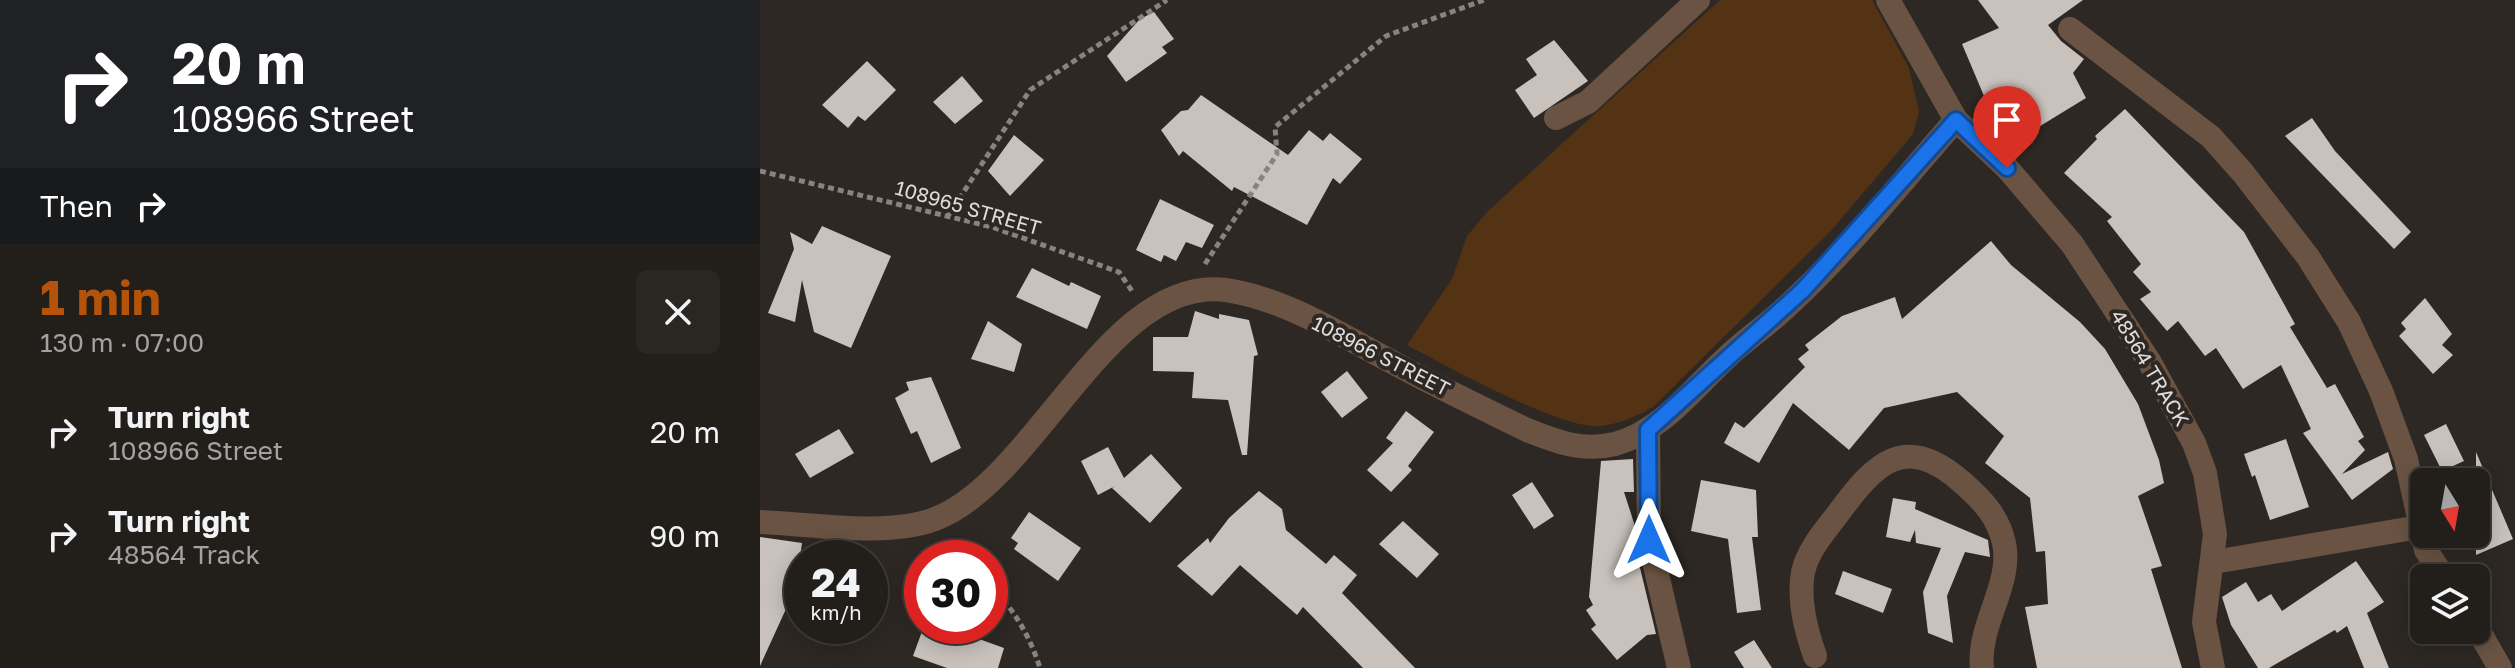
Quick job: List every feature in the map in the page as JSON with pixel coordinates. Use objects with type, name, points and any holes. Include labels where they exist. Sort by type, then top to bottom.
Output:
[{"type":"street","points":[[1556,118],[1588,102],[1698,0]]},
{"type":"street","name":"48564 TRACK","points":[[1888,0],[1956,120],[2007,168],[2057,225],[2149,361],[2194,443],[2213,509],[2214,562],[2204,622],[2213,668]]},
{"type":"street","points":[[2070,29],[2211,137],[2308,257],[2349,322],[2381,391],[2410,474]]},
{"type":"street","name":"108966 STREET","points":[[760,522],[889,527],[937,518],[979,491],[1107,349],[1147,311],[1168,299],[1194,291],[1223,290],[1287,307],[1527,430],[1564,445],[1601,447],[1648,430],[1812,281],[1956,120]]},
{"type":"street","points":[[1648,430],[1649,540],[1679,668]]},
{"type":"street","points":[[1815,656],[1808,634],[1801,588],[1804,569],[1814,545],[1865,477],[1879,465],[1904,457],[1925,458],[1943,465],[1985,503],[2005,546],[2003,568],[1983,637],[1982,668]]},
{"type":"street","points":[[2214,562],[2410,529]]},
{"type":"street","points":[[2486,644],[2500,668]]},
{"type":"path","points":[[948,216],[1030,90],[1167,0]]},
{"type":"path","points":[[1194,291],[1208,255],[1277,154],[1275,127],[1386,36],[1484,0]]},
{"type":"path","name":"108965 STREET","points":[[760,171],[992,227],[1119,272],[1147,311]]},
{"type":"path","points":[[1008,604],[1031,638],[1040,668]]},
{"type":"shaded area","points":[[1720,0],[1872,0],[1909,68],[1919,112],[1913,134],[1830,232],[1653,407],[1614,423],[1583,425],[1533,408],[1407,345],[1452,279],[1467,236],[1488,211]]},
{"type":"building","points":[[1978,0],[2083,0],[2048,25],[2061,41],[2084,59],[2073,73],[2086,98],[2022,137],[2012,120],[1998,129],[1962,44],[1999,28]]},
{"type":"building","points":[[1154,12],[1174,39],[1162,47],[1167,53],[1126,82],[1107,56],[1140,19]]},
{"type":"building","points":[[1554,40],[1588,81],[1534,118],[1515,90],[1537,75],[1526,59]]},
{"type":"building","points":[[867,61],[896,90],[865,121],[858,116],[848,128],[822,105]]},
{"type":"building","points":[[962,76],[983,101],[955,124],[933,102]]},
{"type":"building","points":[[1201,95],[1288,155],[1309,130],[1323,141],[1330,133],[1362,159],[1340,184],[1333,178],[1307,225],[1234,187],[1232,191],[1183,151],[1179,156],[1161,130],[1181,111],[1188,110]]},
{"type":"building","points":[[2125,109],[2244,232],[2295,324],[2290,327],[2327,388],[2335,384],[2364,437],[2358,441],[2365,450],[2342,474],[2388,452],[2393,469],[2352,500],[2303,433],[2311,429],[2281,365],[2243,389],[2216,348],[2205,356],[2178,321],[2167,331],[2140,299],[2151,292],[2133,272],[2141,264],[2107,221],[2112,217],[2064,173],[2097,139],[2095,136]]},
{"type":"building","points":[[2312,118],[2335,151],[2411,232],[2394,249],[2285,136]]},
{"type":"building","points":[[1014,135],[1044,160],[1010,196],[988,171]]},
{"type":"building","points":[[1160,199],[1214,225],[1202,248],[1186,242],[1176,261],[1164,255],[1161,262],[1136,250]]},
{"type":"building","points":[[822,226],[891,256],[851,348],[814,332],[802,280],[795,322],[768,313],[794,249],[790,232],[812,244]]},
{"type":"building","points":[[1991,241],[2011,265],[2080,322],[2105,349],[2138,404],[2159,460],[2164,483],[2138,496],[2162,566],[2151,569],[2182,668],[2037,668],[2025,607],[2048,604],[2045,551],[2036,552],[2030,498],[1985,463],[2004,436],[1957,392],[1884,408],[1849,450],[1793,403],[1759,463],[1724,443],[1735,422],[1744,428],[1805,367],[1798,359],[1809,350],[1805,345],[1842,316],[1895,297],[1902,319]]},
{"type":"building","points":[[1032,268],[1069,286],[1071,282],[1101,296],[1087,329],[1016,297]]},
{"type":"building","points":[[2425,298],[2452,334],[2442,345],[2453,355],[2433,374],[2399,336],[2406,329],[2401,323]]},
{"type":"building","points":[[1195,311],[1219,319],[1219,314],[1249,320],[1258,355],[1254,356],[1247,455],[1242,455],[1228,400],[1192,398],[1194,372],[1153,371],[1153,337],[1188,337]]},
{"type":"building","points":[[988,321],[1022,344],[1014,372],[971,359]]},
{"type":"building","points":[[1347,371],[1368,398],[1342,418],[1321,392]]},
{"type":"building","points":[[931,377],[961,448],[931,463],[917,431],[911,434],[895,398],[909,390],[906,382]]},
{"type":"building","points":[[1406,411],[1434,432],[1408,466],[1412,470],[1391,492],[1367,470],[1393,443],[1386,438]]},
{"type":"building","points":[[2446,424],[2464,461],[2440,468],[2424,435]]},
{"type":"building","points":[[839,429],[854,453],[810,478],[795,454]]},
{"type":"building","points":[[2286,439],[2309,507],[2270,520],[2255,475],[2252,477],[2244,454]]},
{"type":"building","points":[[1108,447],[1124,478],[1151,454],[1182,488],[1150,523],[1112,488],[1115,486],[1098,495],[1081,461]]},
{"type":"building","points":[[2476,452],[2483,468],[2476,468]]},
{"type":"building","points":[[1633,459],[1634,492],[1624,492],[1634,523],[1634,543],[1656,634],[1647,635],[1617,660],[1591,629],[1596,625],[1586,610],[1593,605],[1589,597],[1601,461]]},
{"type":"building","points":[[1701,480],[1756,490],[1758,537],[1752,537],[1761,610],[1737,613],[1728,539],[1691,531]]},
{"type":"building","points":[[1532,482],[1554,516],[1534,529],[1512,495]]},
{"type":"building","points":[[2490,485],[2513,539],[2476,555],[2476,548],[2490,548]]},
{"type":"building","points":[[1259,491],[1282,509],[1286,530],[1326,564],[1334,555],[1357,575],[1342,593],[1415,668],[1363,668],[1303,607],[1297,615],[1240,565],[1212,596],[1177,566],[1208,538],[1210,543],[1229,518]]},
{"type":"building","points":[[1893,498],[1916,502],[1915,509],[1988,540],[1990,557],[1965,552],[1947,596],[1953,643],[1928,633],[1923,592],[1941,548],[1916,543],[1915,530],[1910,542],[1886,537]]},
{"type":"building","points":[[1029,512],[1081,548],[1058,581],[1014,549],[1018,543],[1011,538]]},
{"type":"building","points":[[1403,521],[1439,554],[1417,578],[1379,544]]},
{"type":"building","points":[[760,537],[784,540],[784,613],[760,666]]},
{"type":"building","points":[[2356,561],[2384,602],[2367,613],[2389,668],[2364,668],[2347,626],[2269,668],[2258,668],[2231,625],[2222,597],[2246,582],[2258,602],[2271,594],[2282,611]]},
{"type":"building","points":[[1843,571],[1892,589],[1883,613],[1835,594]]},
{"type":"building","points":[[1754,640],[1772,668],[1744,668],[1734,652]]},
{"type":"building","points":[[917,644],[993,644],[1004,648],[998,668],[947,668],[913,656]]},
{"type":"route","points":[[1649,540],[1648,430],[1727,357],[1785,309],[1956,120],[2007,168]]}]
